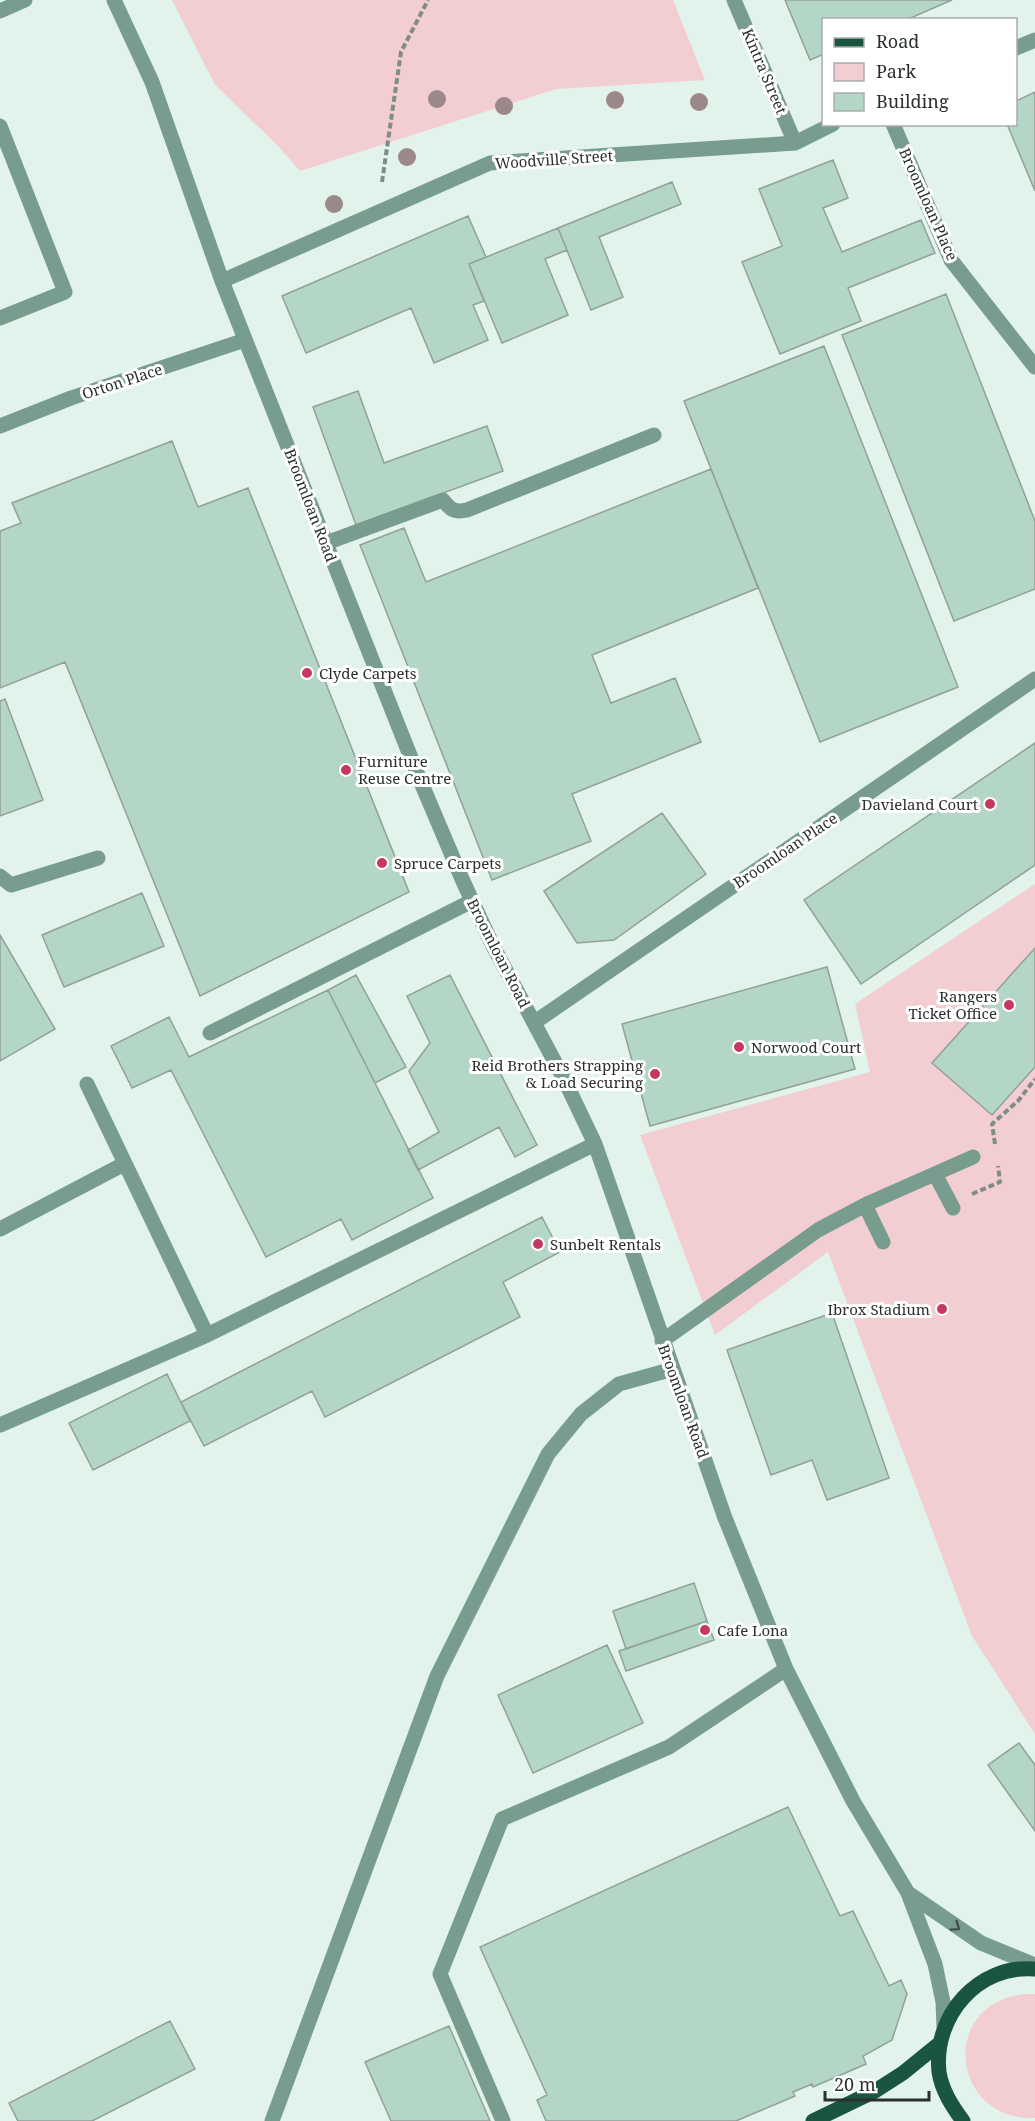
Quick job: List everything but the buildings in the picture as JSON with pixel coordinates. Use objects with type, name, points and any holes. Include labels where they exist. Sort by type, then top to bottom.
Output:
[{"type":"main road","points":[[963,2121],[948,2101],[939,2073],[940,2043],[944,2027],[950,2015],[969,1992],[993,1975],[1035,1967]]},
{"type":"main road","points":[[813,2121],[875,2091],[903,2073],[940,2043]]},
{"type":"street","points":[[0,11],[25,0]]},
{"type":"street","name":"Broomloan Road","points":[[114,0],[152,82],[222,281],[422,783],[493,946],[535,1022],[596,1144],[662,1341],[725,1518],[786,1669],[853,1801],[908,1893],[934,1964],[943,2002],[944,2027]]},
{"type":"street","name":"Kintra Street","points":[[734,0],[795,143]]},
{"type":"street","points":[[1017,48],[1035,40]]},
{"type":"street","points":[[0,126],[65,292],[0,318]]},
{"type":"street","name":"Woodville Street","points":[[222,281],[490,163],[795,143],[829,126]]},
{"type":"street","name":"Broomloan Place","points":[[894,126],[951,260],[1035,367]]},
{"type":"street","name":"Orton Place","points":[[0,426],[71,398],[246,340]]},
{"type":"street","points":[[326,543],[442,500],[458,512],[467,510],[654,435]]},
{"type":"street","name":"Broomloan Place","points":[[535,1022],[1035,679]]},
{"type":"street","points":[[0,876],[11,885],[98,858]]},
{"type":"street","points":[[210,1032],[472,901]]},
{"type":"street","points":[[87,1084],[207,1335]]},
{"type":"street","points":[[0,1425],[207,1335],[596,1144]]},
{"type":"street","points":[[662,1341],[818,1230],[865,1205],[972,1157]]},
{"type":"street","points":[[0,1229],[124,1164]]},
{"type":"street","points":[[935,1174],[953,1208]]},
{"type":"street","points":[[865,1205],[883,1242]]},
{"type":"street","points":[[272,2121],[437,1676],[548,1454],[581,1414],[619,1384],[673,1369]]},
{"type":"street","points":[[502,2121],[440,1974],[502,1819],[669,1747],[786,1669]]},
{"type":"street","name":"Broomloan Road","points":[[908,1893],[981,1943],[1035,1967]]},
{"type":"path","points":[[378,213],[401,52],[428,0]]},
{"type":"green space","points":[[172,0],[673,0],[705,80],[556,89],[300,171],[278,146],[215,85]]},
{"type":"green space","name":"Ibrox Stadium","points":[[1035,884],[1035,1734],[972,1636],[828,1252],[715,1335],[640,1135],[870,1072],[855,1004]]},
{"type":"green space","points":[[1024,1994],[1035,1994],[1035,2118],[1007,2114],[986,2101],[972,2083],[966,2061],[968,2038],[978,2018],[996,2002]]},
{"type":"place","name":"Clyde Carpets","points":[[307,673]]},
{"type":"place","name":"Furniture Reuse Centre","points":[[346,770]]},
{"type":"place","name":"Davieland Court","points":[[990,804]]},
{"type":"place","name":"Spruce Carpets","points":[[382,863]]},
{"type":"place","name":"Rangers Ticket Office","points":[[1009,1005]]},
{"type":"place","name":"Norwood Court","points":[[739,1047]]},
{"type":"place","name":"Reid Brothers Strapping & Load Securing","points":[[655,1074]]},
{"type":"place","name":"Sunbelt Rentals","points":[[538,1244]]},
{"type":"place","name":"Ibrox Stadium","points":[[942,1309]]},
{"type":"place","name":"Cafe Lona","points":[[705,1630]]}]
